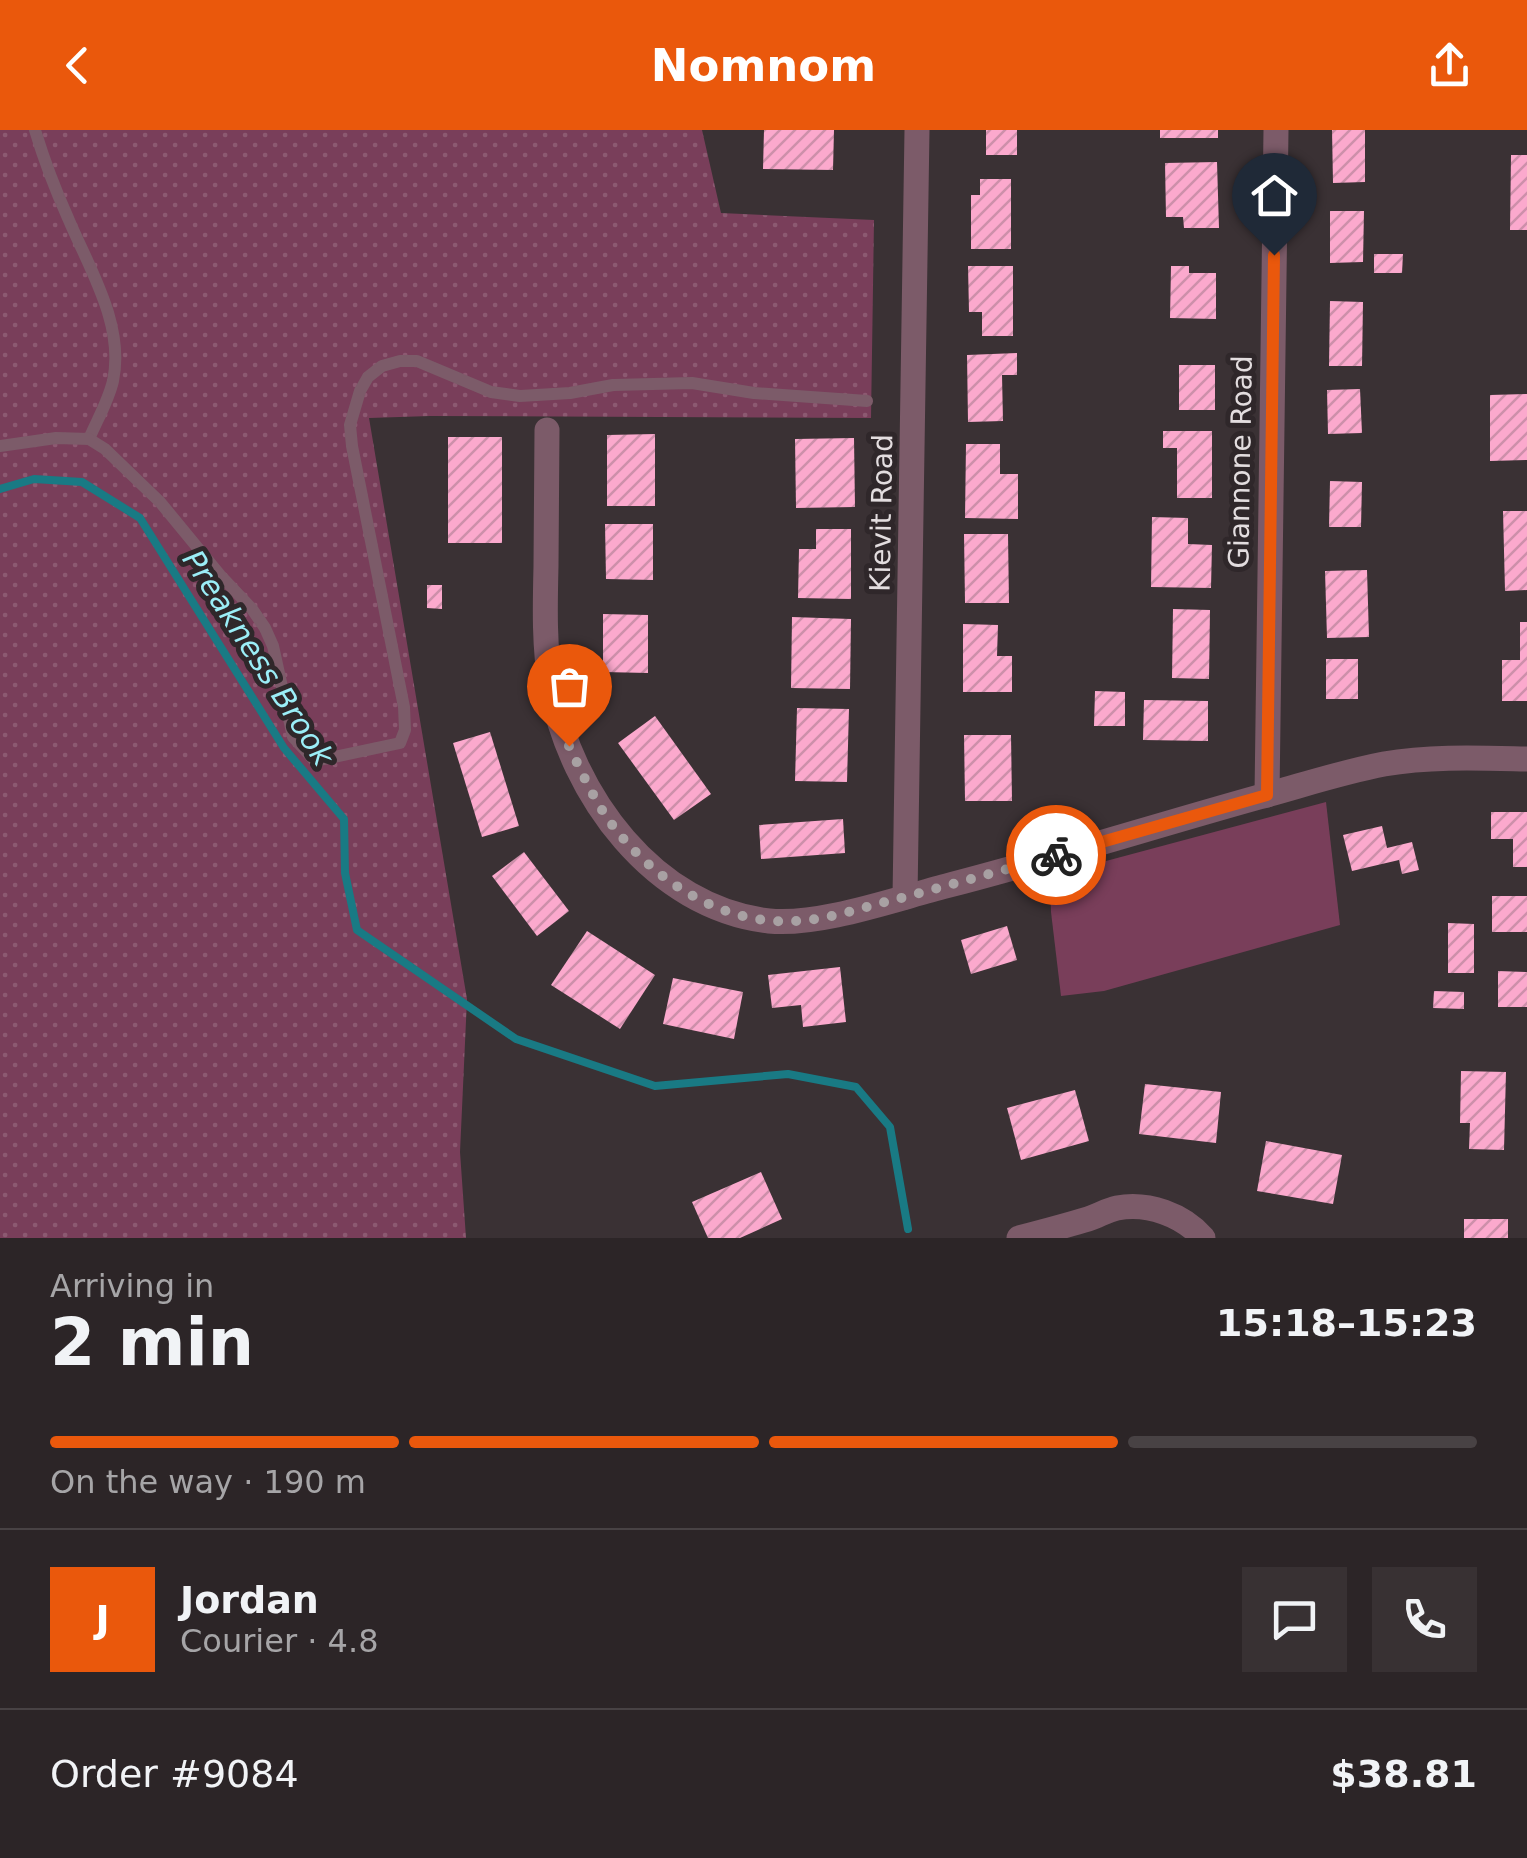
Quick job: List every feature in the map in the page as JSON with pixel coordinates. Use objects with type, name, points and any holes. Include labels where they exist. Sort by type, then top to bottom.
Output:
[{"type":"street","name":"Kievit Road","points":[[904,897],[917,130]]},
{"type":"street","name":"Giannone Road","points":[[1267,795],[1276,130]]},
{"type":"street","points":[[547,430],[545,617],[551,684],[569,746],[613,826],[641,858],[673,884],[732,914],[769,921],[818,919],[996,874],[1384,764],[1461,757],[1527,759]]},
{"type":"street","points":[[1019,1238],[1117,1208],[1134,1207],[1175,1216],[1204,1238]]},
{"type":"lane","points":[[34,130],[90,268],[115,342],[113,381],[89,440]]},
{"type":"lane","points":[[0,446],[56,438],[89,440],[104,449],[160,502],[252,609],[273,646],[293,737],[314,761],[400,742],[406,730],[351,435],[360,390],[382,366],[417,361],[491,392],[520,396],[613,385],[678,383],[802,398],[867,401]]},
{"type":"shaded area","points":[[0,130],[702,130],[721,213],[874,220],[871,418],[369,418],[467,999],[460,1152],[466,1238],[0,1238]]},
{"type":"shaded area","points":[[1326,802],[1340,925],[1104,991],[1061,996],[1050,876]]},
{"type":"building","points":[[764,130],[834,130],[833,170],[763,169]]},
{"type":"building","points":[[986,130],[1017,130],[1017,155],[986,155]]},
{"type":"building","points":[[1160,130],[1218,130],[1218,138],[1160,138]]},
{"type":"building","points":[[1332,130],[1365,130],[1365,182],[1333,183]]},
{"type":"building","points":[[1511,155],[1527,155],[1527,230],[1510,230]]},
{"type":"building","points":[[1217,162],[1219,228],[1184,228],[1183,217],[1166,217],[1165,163]]},
{"type":"building","points":[[980,179],[1011,179],[1011,249],[971,249],[971,195],[980,195]]},
{"type":"building","points":[[1330,211],[1364,211],[1363,262],[1330,263]]},
{"type":"building","points":[[1374,254],[1403,254],[1402,273],[1374,273]]},
{"type":"building","points":[[968,266],[1013,266],[1013,336],[982,336],[982,312],[969,312]]},
{"type":"building","points":[[1171,266],[1189,266],[1189,273],[1216,273],[1216,319],[1170,318]]},
{"type":"building","points":[[1330,301],[1363,302],[1362,366],[1329,366]]},
{"type":"building","points":[[1017,353],[1017,375],[1002,375],[1003,421],[968,422],[967,355]]},
{"type":"building","points":[[1179,365],[1215,365],[1215,410],[1179,410]]},
{"type":"building","points":[[1360,389],[1362,433],[1328,434],[1327,390]]},
{"type":"building","points":[[1527,394],[1527,460],[1490,461],[1490,395]]},
{"type":"building","points":[[1163,431],[1212,431],[1212,498],[1177,498],[1177,448],[1163,448]]},
{"type":"building","points":[[655,434],[655,506],[607,506],[607,435]]},
{"type":"building","points":[[448,437],[502,437],[502,543],[448,543]]},
{"type":"building","points":[[854,438],[855,507],[796,508],[795,439]]},
{"type":"building","points":[[966,444],[1000,444],[1000,474],[1018,474],[1018,519],[965,518]]},
{"type":"building","points":[[1330,481],[1362,482],[1361,527],[1329,527]]},
{"type":"building","points":[[1503,511],[1527,511],[1527,590],[1505,591]]},
{"type":"building","points":[[1152,517],[1188,518],[1188,544],[1212,545],[1211,588],[1151,587]]},
{"type":"building","points":[[605,524],[653,524],[653,580],[606,579]]},
{"type":"building","points":[[816,529],[851,529],[851,599],[798,598],[799,549],[816,549]]},
{"type":"building","points":[[964,534],[1008,534],[1009,603],[965,603]]},
{"type":"building","points":[[1367,570],[1369,637],[1327,638],[1325,571]]},
{"type":"building","points":[[427,585],[442,585],[442,609],[427,608]]},
{"type":"building","points":[[1173,609],[1210,610],[1209,679],[1172,678]]},
{"type":"building","points":[[603,614],[648,615],[648,673],[603,672]]},
{"type":"building","points":[[792,617],[851,619],[850,689],[791,688]]},
{"type":"building","points":[[1520,622],[1527,622],[1527,701],[1502,701],[1502,660],[1520,660]]},
{"type":"building","points":[[963,624],[998,625],[997,656],[1012,656],[1012,692],[963,692]]},
{"type":"building","points":[[1326,659],[1358,659],[1358,699],[1326,699]]},
{"type":"building","points":[[1095,691],[1125,692],[1125,726],[1094,726]]},
{"type":"building","points":[[1144,700],[1208,701],[1208,741],[1143,740]]},
{"type":"building","points":[[797,708],[849,709],[847,782],[795,781]]},
{"type":"building","points":[[655,716],[711,794],[674,820],[618,743]]},
{"type":"building","points":[[490,732],[519,826],[482,837],[453,743]]},
{"type":"building","points":[[964,735],[1011,735],[1012,801],[965,801]]},
{"type":"building","points":[[1491,812],[1527,812],[1527,867],[1513,867],[1513,839],[1491,839]]},
{"type":"building","points":[[843,819],[845,853],[761,859],[759,825]]},
{"type":"building","points":[[1382,826],[1387,848],[1412,842],[1419,870],[1402,874],[1399,860],[1352,871],[1343,835]]},
{"type":"building","points":[[524,852],[569,911],[537,936],[492,876]]},
{"type":"building","points":[[1492,896],[1527,896],[1527,932],[1492,932]]},
{"type":"building","points":[[1448,923],[1474,924],[1474,973],[1448,973]]},
{"type":"building","points":[[1007,926],[1017,960],[971,974],[961,940]]},
{"type":"building","points":[[587,931],[655,975],[620,1029],[551,985]]},
{"type":"building","points":[[840,967],[846,1022],[803,1027],[801,1005],[772,1008],[768,975]]},
{"type":"building","points":[[1498,971],[1527,972],[1527,1007],[1498,1007]]},
{"type":"building","points":[[673,978],[743,992],[734,1039],[663,1024]]},
{"type":"building","points":[[1434,991],[1464,992],[1464,1009],[1433,1008]]},
{"type":"building","points":[[1461,1071],[1506,1072],[1504,1150],[1469,1149],[1470,1123],[1460,1123]]},
{"type":"building","points":[[1145,1084],[1221,1092],[1216,1143],[1139,1134]]},
{"type":"building","points":[[1075,1090],[1089,1141],[1021,1160],[1007,1108]]},
{"type":"building","points":[[1266,1141],[1342,1155],[1333,1204],[1257,1191]]},
{"type":"building","points":[[761,1172],[782,1219],[740,1238],[708,1238],[692,1202]]},
{"type":"building","points":[[1464,1219],[1508,1219],[1508,1238],[1464,1238]]},
{"type":"waterway","name":"Preakness Brook","points":[[0,489],[34,479],[82,482],[140,518],[284,748],[344,819],[345,873],[357,930],[516,1039],[655,1086],[788,1074],[856,1087],[890,1127],[908,1229]]},
{"type":"way so far","points":[[569,746],[613,826],[641,858],[673,884],[732,914],[769,921],[818,919],[1056,855]]},
{"type":"route","points":[[1056,855],[1267,795],[1274,255]]}]
